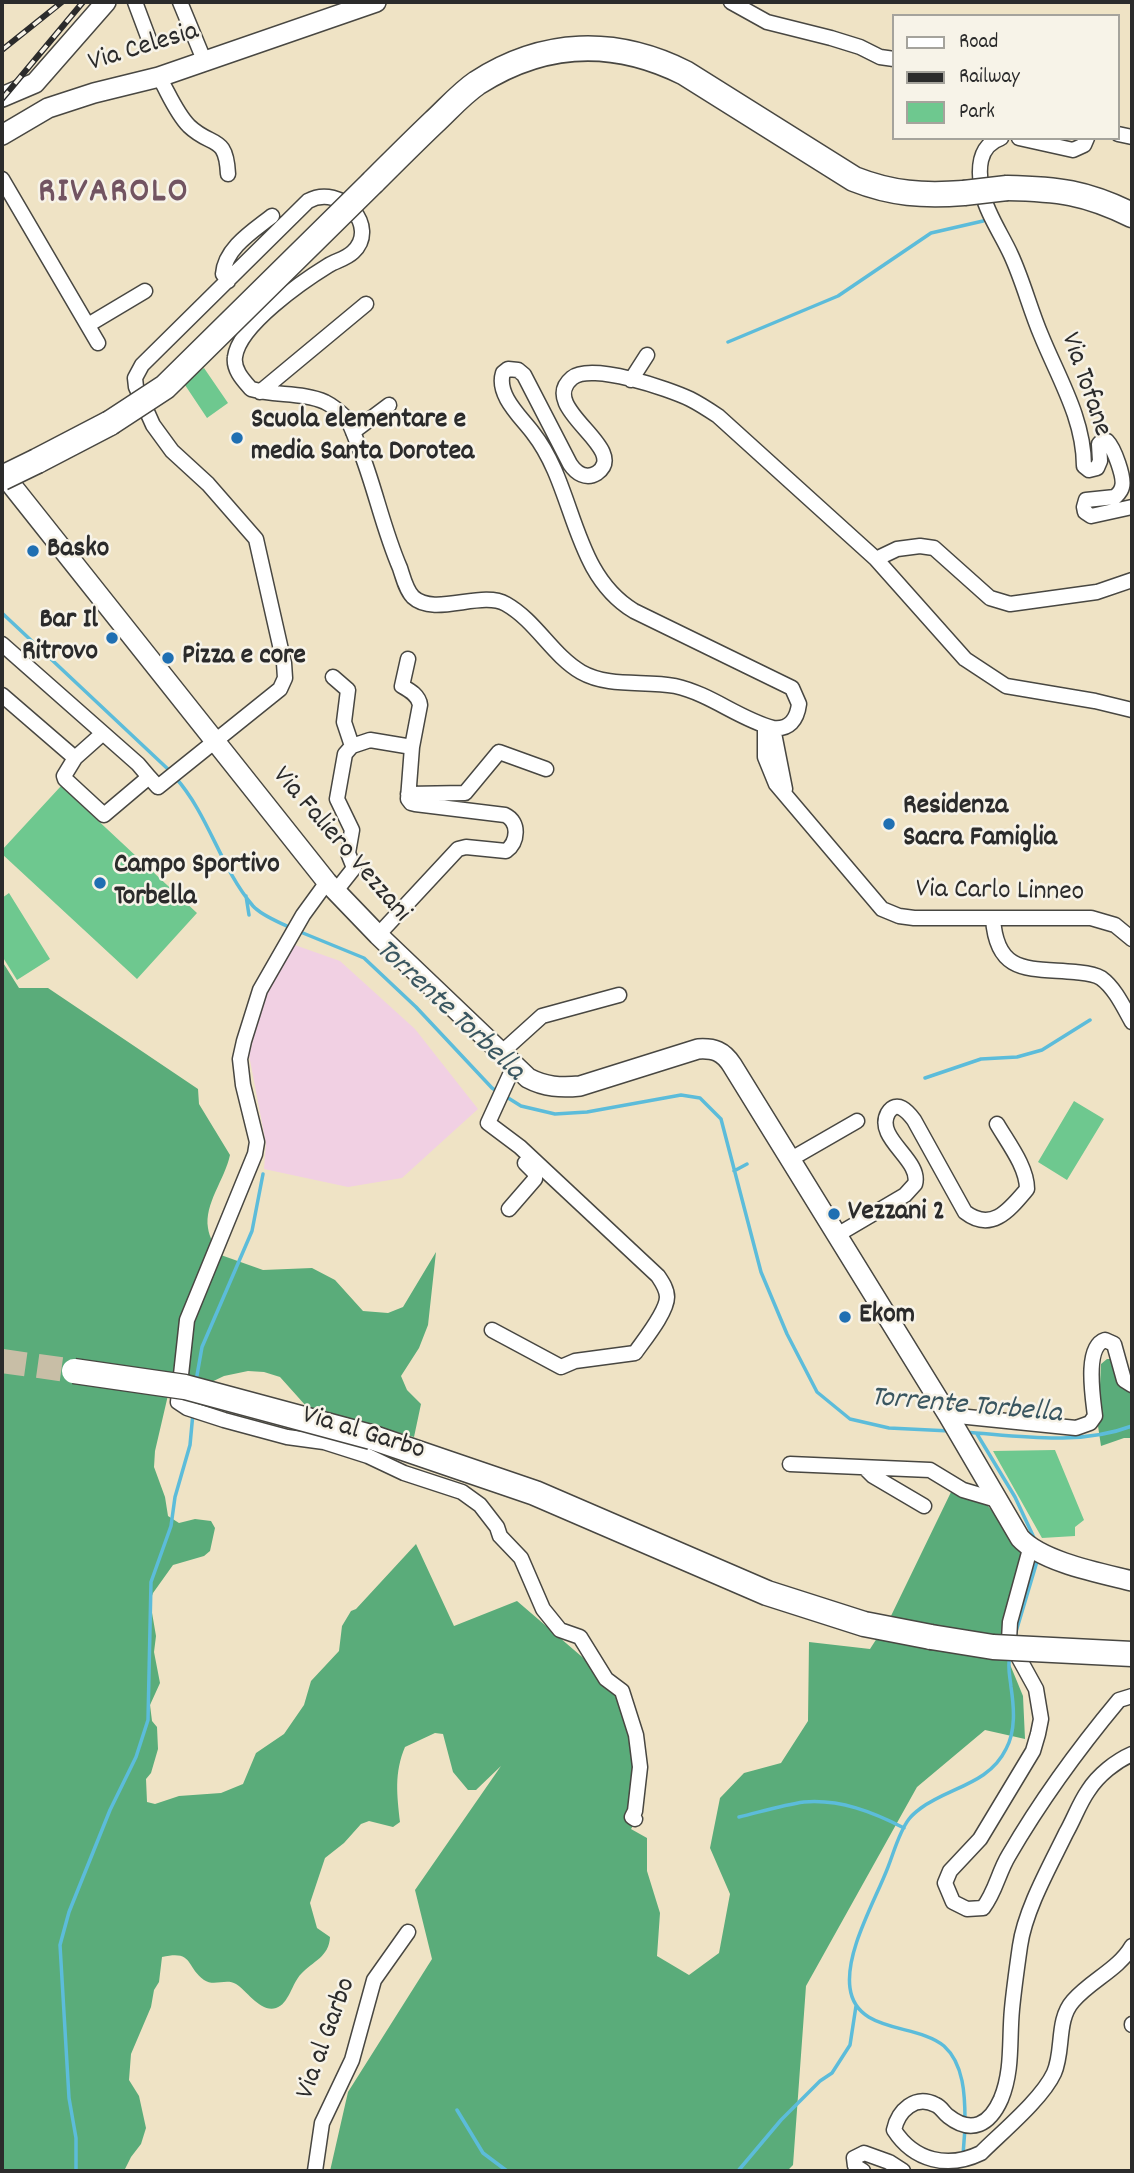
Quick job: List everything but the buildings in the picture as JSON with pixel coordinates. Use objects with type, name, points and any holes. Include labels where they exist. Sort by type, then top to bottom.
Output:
[{"type":"highway","points":[[2,478],[110,423],[164,387],[456,100],[478,83],[518,62],[548,52],[604,48],[661,60],[854,179],[879,189],[909,194],[1053,188],[1080,194],[1132,215]]},
{"type":"highway","points":[[74,1371],[185,1387],[371,1437],[535,1493],[767,1593],[864,1624],[993,1647],[1132,1654]]},
{"type":"street","points":[[45,110],[31,103],[27,94],[106,2]]},
{"type":"street","points":[[135,2],[150,42]]},
{"type":"street","points":[[180,2],[204,60]]},
{"type":"street","name":"Via Celesia","points":[[3,128],[94,93],[159,77],[376,2]]},
{"type":"street","points":[[731,2],[767,22],[831,38],[880,57],[892,59]]},
{"type":"street","points":[[159,77],[190,127],[223,147],[227,155],[228,174]]},
{"type":"street","points":[[2,97],[32,86]]},
{"type":"street","name":"Via Tofane","points":[[995,140],[982,154],[980,174],[983,195],[1019,273],[1037,326],[1077,422],[1083,446],[1084,466],[1091,470],[1097,468],[1100,461],[1099,444],[1103,440],[1107,441],[1114,453],[1123,482],[1122,489],[1115,496],[1086,500],[1085,512],[1091,516],[1132,508]]},
{"type":"street","points":[[1028,140],[1073,150],[1084,145],[1086,140]]},
{"type":"street","points":[[2,179],[98,343]]},
{"type":"street","points":[[2,644],[138,764],[158,787],[280,689],[285,678],[256,539],[208,484],[172,451],[153,425],[136,387],[135,378],[142,365],[308,201],[317,196],[329,196],[349,205],[361,224],[361,236],[354,251],[292,290],[242,337],[234,358],[239,375],[251,389],[326,402],[346,418],[372,483],[392,550],[414,598],[431,604],[492,601],[504,603],[521,615],[572,665],[591,677],[617,682],[674,686],[701,694],[769,727],[780,729],[789,725],[799,704],[792,688],[634,611],[606,589],[580,540],[551,460],[507,398],[501,376],[508,369],[518,370],[524,375],[570,464],[587,476],[602,467],[604,456],[568,407],[564,388],[572,377],[584,373],[631,380],[656,386],[691,400],[718,416],[876,559],[965,659],[1000,683],[1132,710]]},
{"type":"street","points":[[228,281],[223,274],[224,263],[233,250],[272,216]]},
{"type":"street","points":[[88,325],[145,291]]},
{"type":"street","points":[[260,392],[366,304]]},
{"type":"street","points":[[631,380],[647,355]]},
{"type":"street","points":[[352,432],[389,405]]},
{"type":"street","name":"Via Faliero Vezzani","points":[[2,473],[331,887],[508,1067],[541,1085],[562,1088],[580,1086],[698,1049],[716,1050],[732,1065],[950,1418],[1020,1538],[1040,1552]]},
{"type":"street","points":[[876,559],[897,549],[929,546],[938,550],[990,598],[1010,604],[1097,592],[1132,580]]},
{"type":"street","points":[[378,935],[458,849],[466,847],[506,851],[511,847],[516,832],[514,822],[505,814],[411,803],[408,794],[412,747],[420,705],[415,695],[402,687],[408,659]]},
{"type":"street","points":[[333,677],[355,690],[344,722],[352,746]]},
{"type":"street","points":[[2,695],[75,758]]},
{"type":"street","name":"Via Carlo Linneo","points":[[769,727],[788,797],[882,909],[899,916],[914,918],[1091,918],[1115,925],[1132,939]]},
{"type":"street","points":[[102,734],[75,758],[64,776],[104,815],[149,777]]},
{"type":"street","points":[[331,887],[354,868],[348,853],[352,830],[337,799],[345,754],[352,746],[364,741],[377,740],[412,747]]},
{"type":"street","points":[[408,794],[465,793],[499,752],[546,769]]},
{"type":"street","name":"Via al Garbo","points":[[331,887],[303,915],[260,990],[244,1041],[240,1059],[257,1142],[255,1154],[194,1297],[187,1320],[178,1402],[187,1408],[224,1420],[287,1437],[324,1442],[368,1456],[404,1473],[462,1492],[480,1505],[500,1536],[521,1558],[543,1609],[560,1630],[580,1637],[606,1679],[622,1691],[636,1735],[640,1767],[635,1811],[632,1816],[635,1819]]},
{"type":"street","points":[[993,919],[994,939],[998,949],[1012,962],[1022,968],[1100,977],[1115,994],[1132,1022]]},
{"type":"street","points":[[492,1330],[561,1367],[575,1361],[635,1353],[664,1307],[667,1297],[664,1285],[657,1276],[520,1147],[488,1123],[508,1067],[541,1016],[619,995]]},
{"type":"street","points":[[837,1235],[905,1195],[915,1184],[914,1173],[890,1136],[886,1123],[886,1116],[892,1109],[899,1107],[906,1109],[914,1120],[965,1212],[974,1219],[981,1220],[1002,1216],[1027,1189],[1027,1181],[997,1124]]},
{"type":"street","points":[[790,1159],[858,1121]]},
{"type":"street","points":[[509,1209],[536,1176],[521,1160],[518,1153],[520,1147]]},
{"type":"street","points":[[950,1418],[1076,1428],[1090,1423],[1095,1416],[1092,1362],[1099,1342],[1105,1339],[1114,1344],[1124,1380],[1132,1385]]},
{"type":"street","points":[[790,1464],[930,1470],[963,1490],[997,1500]]},
{"type":"street","points":[[865,1468],[873,1476],[924,1506]]},
{"type":"street","points":[[1132,1581],[1040,1552],[1010,1622],[1009,1640],[1036,1689],[1041,1719],[1038,1734],[1033,1751],[981,1839],[950,1871],[945,1883],[953,1902],[967,1909],[983,1908],[993,1895],[1008,1857],[1061,1774],[1119,1700],[1132,1696]]},
{"type":"street","points":[[1132,1754],[1117,1761],[1089,1789],[1039,1888],[1020,1942],[1012,2011],[1011,2062],[1002,2096],[992,2116],[977,2126],[962,2124],[948,2116],[937,2105],[923,2102],[907,2106],[897,2116],[894,2130],[904,2145],[941,2166],[981,2153],[1046,2088],[1056,2071],[1065,2015],[1072,2001],[1119,1962],[1132,1946]]},
{"type":"street","name":"Via al Garbo","points":[[315,2171],[322,2123],[352,2060],[374,1980],[408,1932]]},
{"type":"street","points":[[863,2171],[855,2166],[854,2158],[864,2153],[881,2158],[903,2171]]},
{"type":"shaded area","points":[[292,944],[340,961],[415,1029],[478,1109],[402,1178],[348,1187],[264,1169],[266,1144],[249,1055],[264,995]]},
{"type":"green space","points":[[204,368],[228,403],[207,418],[183,382]]},
{"type":"green space","name":"Campo Sportivo Torbella","points":[[61,786],[197,913],[137,979],[2,854],[2,850]]},
{"type":"green space","points":[[9,893],[50,959],[17,980],[2,956],[2,898]]},
{"type":"green space","points":[[2,961],[19,988],[48,988],[198,1089],[199,1104],[230,1155],[209,1210],[208,1228],[218,1254],[263,1270],[312,1268],[335,1280],[363,1311],[388,1313],[403,1307],[436,1252],[428,1325],[419,1348],[401,1376],[407,1390],[421,1404],[414,1437],[306,1406],[280,1377],[264,1372],[248,1371],[224,1376],[203,1386],[172,1378],[155,1451],[154,1467],[165,1497],[168,1516],[179,1523],[195,1519],[211,1521],[215,1528],[210,1551],[204,1556],[173,1565],[150,1601],[156,1636],[154,1652],[160,1683],[150,1705],[152,1721],[157,1727],[158,1749],[151,1773],[146,1779],[147,1802],[155,1804],[179,1796],[221,1793],[243,1784],[256,1753],[284,1734],[304,1705],[311,1681],[339,1651],[342,1626],[351,1611],[356,1609],[416,1544],[454,1626],[517,1601],[588,1662],[617,1691],[634,1735],[634,1824],[631,1829],[647,1838],[647,1871],[660,1913],[657,1956],[689,1975],[719,1953],[730,1894],[710,1848],[720,1798],[744,1773],[781,1763],[808,1721],[809,1642],[870,1649],[890,1618],[952,1490],[987,1505],[1023,1547],[1002,1621],[1002,1645],[1023,1696],[1025,1739],[985,1730],[917,1787],[806,1986],[793,2165],[787,2171],[330,2171],[348,2092],[432,1959],[415,1890],[501,1766],[476,1790],[468,1790],[453,1772],[443,1734],[435,1733],[405,1747],[398,1775],[400,1822],[393,1827],[369,1821],[361,1824],[344,1843],[325,1858],[310,1903],[317,1928],[330,1937],[329,1944],[324,1954],[298,1978],[280,2006],[270,2009],[265,2007],[232,1982],[212,1983],[204,1980],[184,1958],[172,1955],[162,1957],[159,1982],[131,2054],[129,2080],[139,2096],[146,2128],[141,2144],[124,2171],[2,2171]]},
{"type":"green space","points":[[1074,1101],[1104,1119],[1067,1180],[1038,1162]]},
{"type":"green space","points":[[1107,1359],[1115,1359],[1120,1382],[1125,1389],[1132,1390],[1132,1438],[1101,1446],[1098,1426],[1101,1364]]},
{"type":"green space","points":[[1055,1450],[1084,1520],[1075,1527],[1075,1536],[1042,1538],[993,1451]]},
{"type":"waterway","points":[[728,342],[838,296],[931,233],[983,221]]},
{"type":"waterway","name":"Torrente Torbella","points":[[2,613],[170,771]]},
{"type":"waterway","name":"Torrente Torbella","points":[[175,777],[197,808],[232,875],[253,906],[266,916],[291,928]]},
{"type":"waterway","points":[[246,896],[249,915]]},
{"type":"waterway","name":"Torrente Torbella","points":[[298,931],[364,958],[416,1007],[498,1092]]},
{"type":"waterway","points":[[925,1078],[981,1059],[1017,1057],[1042,1050],[1090,1020]]},
{"type":"waterway","name":"Torrente Torbella","points":[[505,1096],[521,1106],[555,1114],[587,1112],[681,1095],[700,1098],[721,1119],[761,1272],[787,1334],[817,1392],[850,1419],[889,1428],[950,1431]]},
{"type":"waterway","points":[[734,1171],[747,1164]]},
{"type":"waterway","points":[[196,1381],[202,1347],[252,1231],[263,1174]]},
{"type":"waterway","points":[[76,2171],[76,2138],[69,2098],[60,1945],[69,1912],[110,1810],[136,1757],[148,1720],[151,1582],[171,1526],[175,1497],[190,1445],[193,1413]]},
{"type":"waterway","name":"Torrente Torbella","points":[[965,1432],[1070,1438],[1132,1426]]},
{"type":"waterway","points":[[977,1434],[1015,1497],[1035,1540]]},
{"type":"waterway","points":[[1015,1635],[1038,1558]]},
{"type":"waterway","points":[[965,2120],[962,2081],[951,2053],[932,2039],[875,2021],[863,2013],[855,2003],[850,1988],[850,1974],[856,1943],[905,1824],[919,1809],[990,1770],[1006,1749],[1013,1719],[1010,1656]]},
{"type":"waterway","points":[[739,1817],[796,1803],[817,1802],[856,1808],[904,1828]]},
{"type":"waterway","points":[[738,2171],[781,2120],[820,2081],[832,2073],[850,2045],[856,2006]]},
{"type":"waterway","points":[[457,2110],[483,2153],[507,2171]]},
{"type":"waterway","points":[[963,2155],[965,2128]]},
{"type":"tunnel","points":[[2,1361],[74,1371]]},
{"type":"railway","points":[[2,50],[62,2]]},
{"type":"railway","points":[[2,99],[83,2]]},
{"type":"place","name":"Scuola elementare e media Santa Dorotea","points":[[237,438]]},
{"type":"place","name":"Basko","points":[[33,551]]},
{"type":"place","name":"Bar Il Ritrovo","points":[[112,638]]},
{"type":"place","name":"Pizza e core","points":[[168,658]]},
{"type":"place","name":"Residenza Sacra Famiglia","points":[[889,824]]},
{"type":"place","name":"Campo Sportivo Torbella","points":[[100,883]]},
{"type":"place","name":"Vezzani 2","points":[[834,1214]]},
{"type":"place","name":"Ekom","points":[[845,1317]]},
{"type":"district","name":"RIVAROLO","points":[[114,195]]}]
